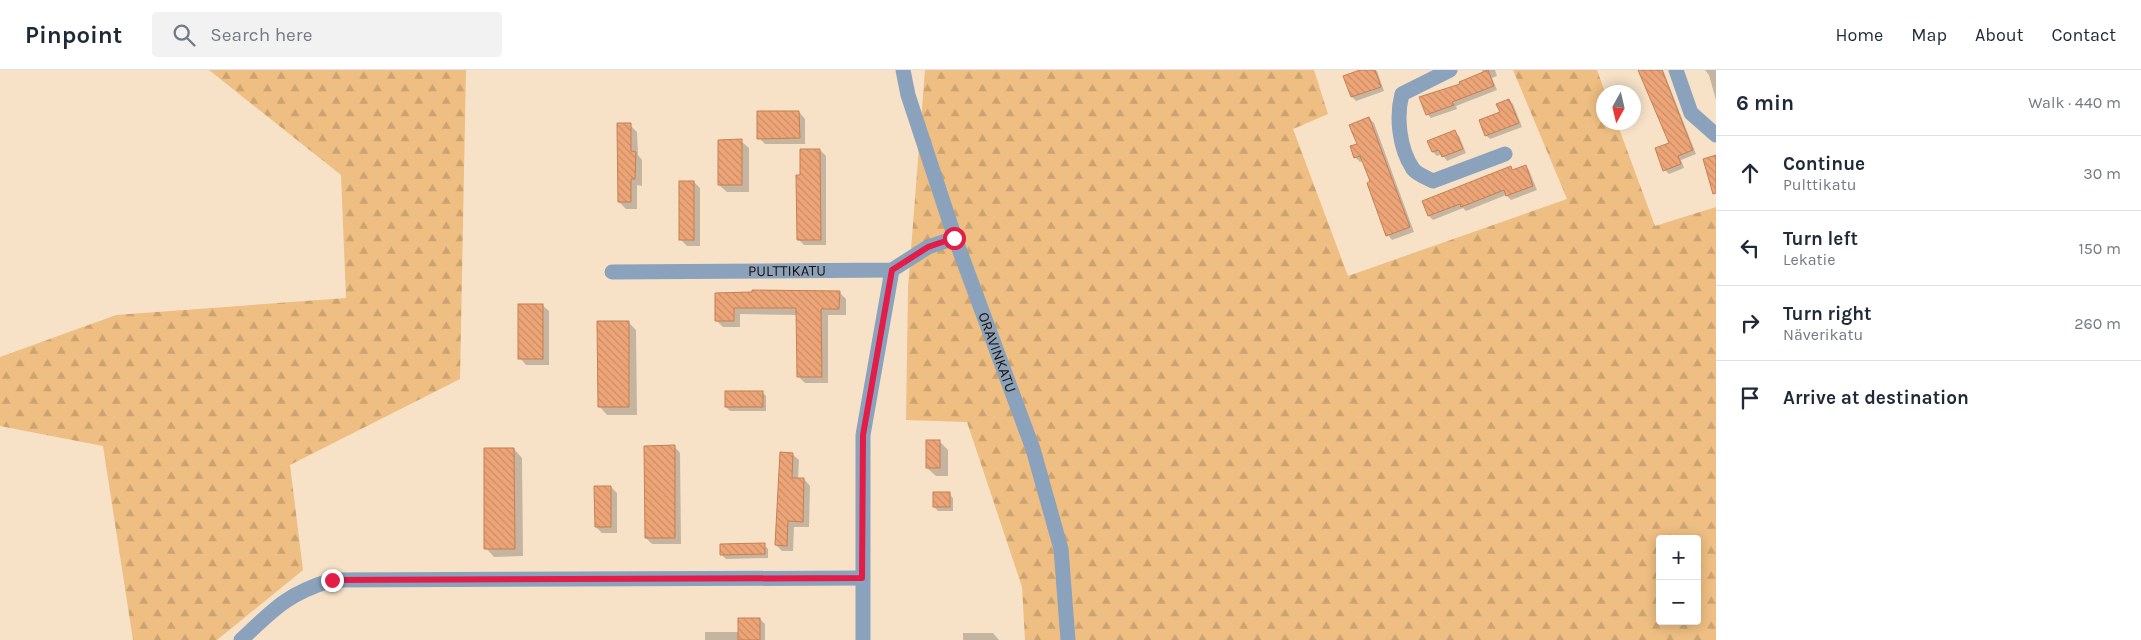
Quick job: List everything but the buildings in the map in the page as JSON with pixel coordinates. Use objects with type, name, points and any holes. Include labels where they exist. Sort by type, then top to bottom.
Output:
[{"type":"street","name":"ORAVINKATU","points":[[902,70],[954,238],[1038,467],[1061,549],[1068,640]]},
{"type":"street","points":[[1450,70],[1402,94],[1398,110],[1401,139],[1414,170],[1433,181],[1505,154]]},
{"type":"street","points":[[1676,70],[1691,112],[1716,135]]},
{"type":"street","points":[[863,640],[863,435],[892,270],[928,247],[954,238]]},
{"type":"street","name":"PULTTIKATU","points":[[612,272],[892,270]]},
{"type":"street","points":[[242,640],[279,604],[304,589],[332,580],[862,578]]},
{"type":"green space","points":[[209,70],[466,70],[460,379],[290,465],[303,570],[217,640],[133,640],[103,446],[0,426],[0,357],[116,315],[346,298],[341,175]]},
{"type":"green space","points":[[925,70],[1314,70],[1328,114],[1293,129],[1348,276],[1567,199],[1513,70],[1597,70],[1602,85],[1596,85],[1596,130],[1620,130],[1655,226],[1716,207],[1716,640],[1025,640],[1022,587],[967,422],[906,420],[908,288]]},
{"type":"route","points":[[332,580],[862,578],[863,435],[892,270],[928,247],[954,238]]}]
